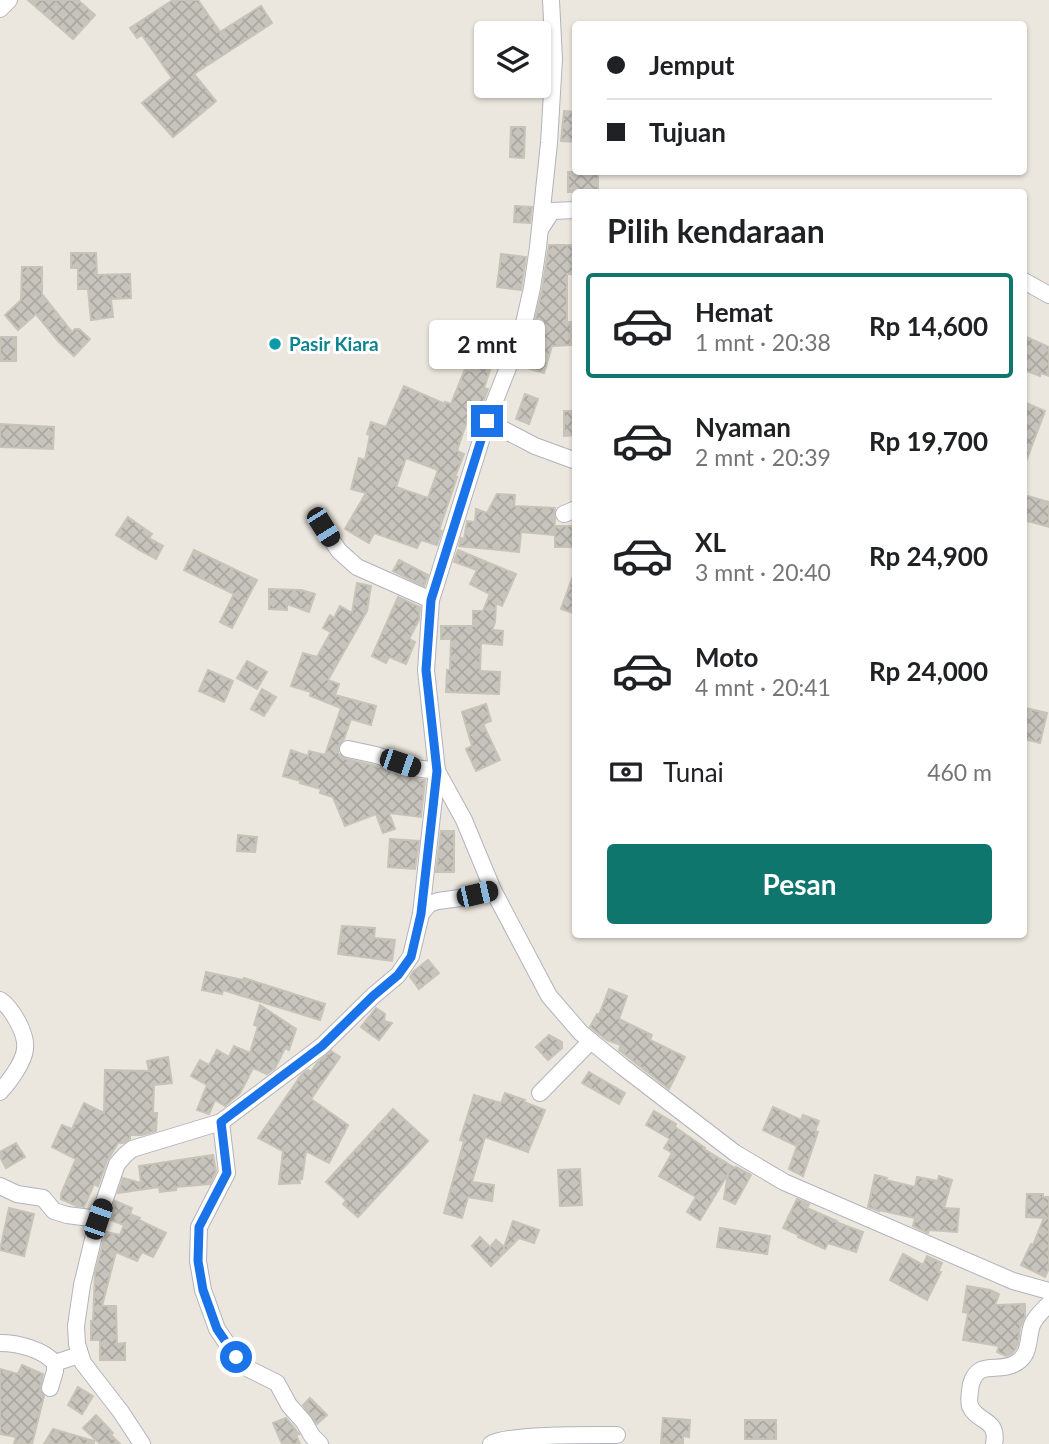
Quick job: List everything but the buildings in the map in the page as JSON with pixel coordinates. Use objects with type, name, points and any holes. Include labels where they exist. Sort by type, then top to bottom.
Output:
[{"type":"street","points":[[0,9],[9,0]]},
{"type":"street","points":[[142,1444],[83,1363],[79,1355],[76,1326],[78,1303],[98,1219],[117,1164],[132,1149],[221,1122],[322,1046],[398,975],[411,957],[421,914],[437,771],[426,670],[431,600],[487,421],[522,332],[532,288],[549,143],[554,59],[551,0]]},
{"type":"street","points":[[540,230],[552,211],[572,210]]},
{"type":"street","points":[[1027,283],[1049,295]]},
{"type":"street","points":[[487,421],[535,446],[572,460]]},
{"type":"street","points":[[323,527],[339,551],[356,567],[431,600]]},
{"type":"street","points":[[348,749],[415,768],[437,771]]},
{"type":"street","points":[[437,771],[464,820],[494,890],[549,996],[581,1033],[735,1153],[784,1182],[1013,1281],[1049,1291]]},
{"type":"street","points":[[421,914],[434,902],[494,890]]},
{"type":"street","points":[[0,1000],[20,1025],[26,1047],[19,1065],[0,1092]]},
{"type":"street","points":[[540,1093],[591,1041]]},
{"type":"street","points":[[221,1122],[227,1173],[199,1227],[198,1261],[203,1290],[217,1329],[236,1357],[249,1369],[277,1383],[289,1405],[320,1444]]},
{"type":"street","points":[[0,1186],[17,1194],[43,1198],[54,1211],[98,1219]]},
{"type":"street","points":[[994,1444],[994,1429],[970,1407],[969,1397],[975,1374],[982,1368],[1014,1365],[1025,1355],[1030,1344],[1033,1322],[1049,1304]]},
{"type":"street","points":[[0,1343],[15,1344],[48,1356],[55,1363],[50,1388]]},
{"type":"street","points":[[55,1363],[79,1355]]},
{"type":"street","points":[[491,1444],[496,1440],[521,1438],[617,1435]]},
{"type":"place","name":"Pasir Kiara","points":[[275,344]]},
{"type":"route","points":[[236,1357],[217,1329],[203,1290],[198,1261],[199,1227],[227,1173],[221,1122],[322,1046],[398,975],[411,957],[421,914],[437,771],[426,670],[431,600],[487,421]]}]
